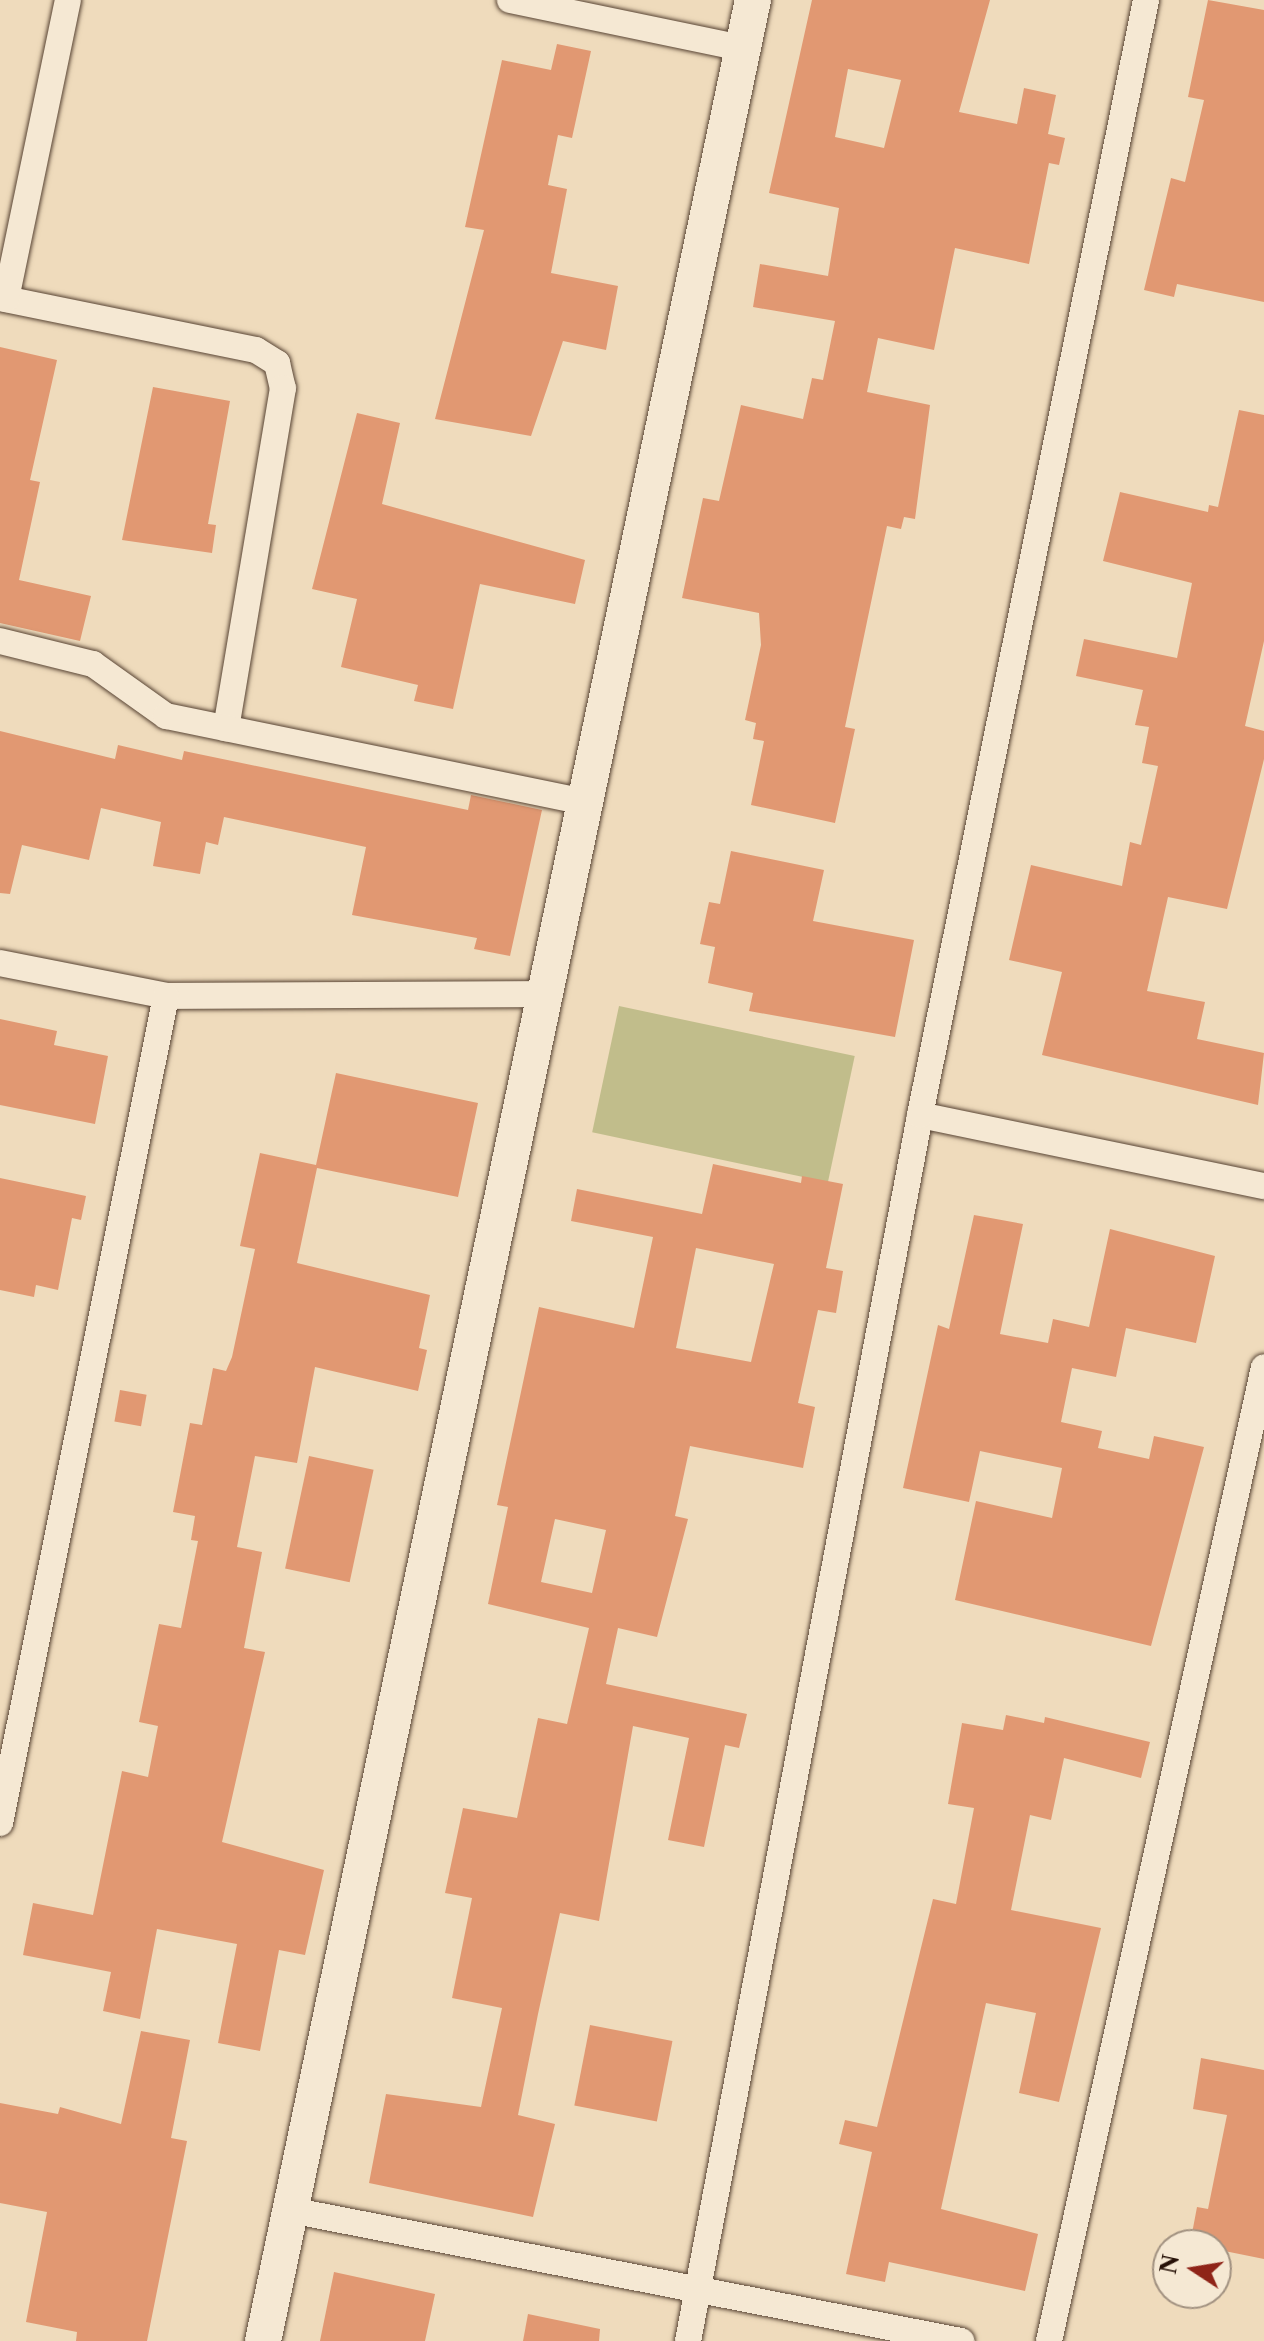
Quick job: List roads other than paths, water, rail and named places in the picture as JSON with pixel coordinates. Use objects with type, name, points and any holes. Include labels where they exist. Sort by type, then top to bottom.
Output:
[{"type":"street","points":[[68,0],[3,299],[256,350],[277,363],[283,388],[226,728]]},
{"type":"street","points":[[510,0],[742,48]]},
{"type":"street","points":[[263,2341],[753,0]]},
{"type":"street","points":[[688,2341],[920,1115],[1146,0]]},
{"type":"street","points":[[0,641],[93,664],[166,716],[584,802]]},
{"type":"street","points":[[0,963],[166,996],[544,994]]},
{"type":"street","points":[[0,1823],[166,996]]},
{"type":"street","points":[[920,1115],[1264,1186]]},
{"type":"street","points":[[1049,2341],[1264,1367]]},
{"type":"street","points":[[290,2210],[961,2341]]}]
